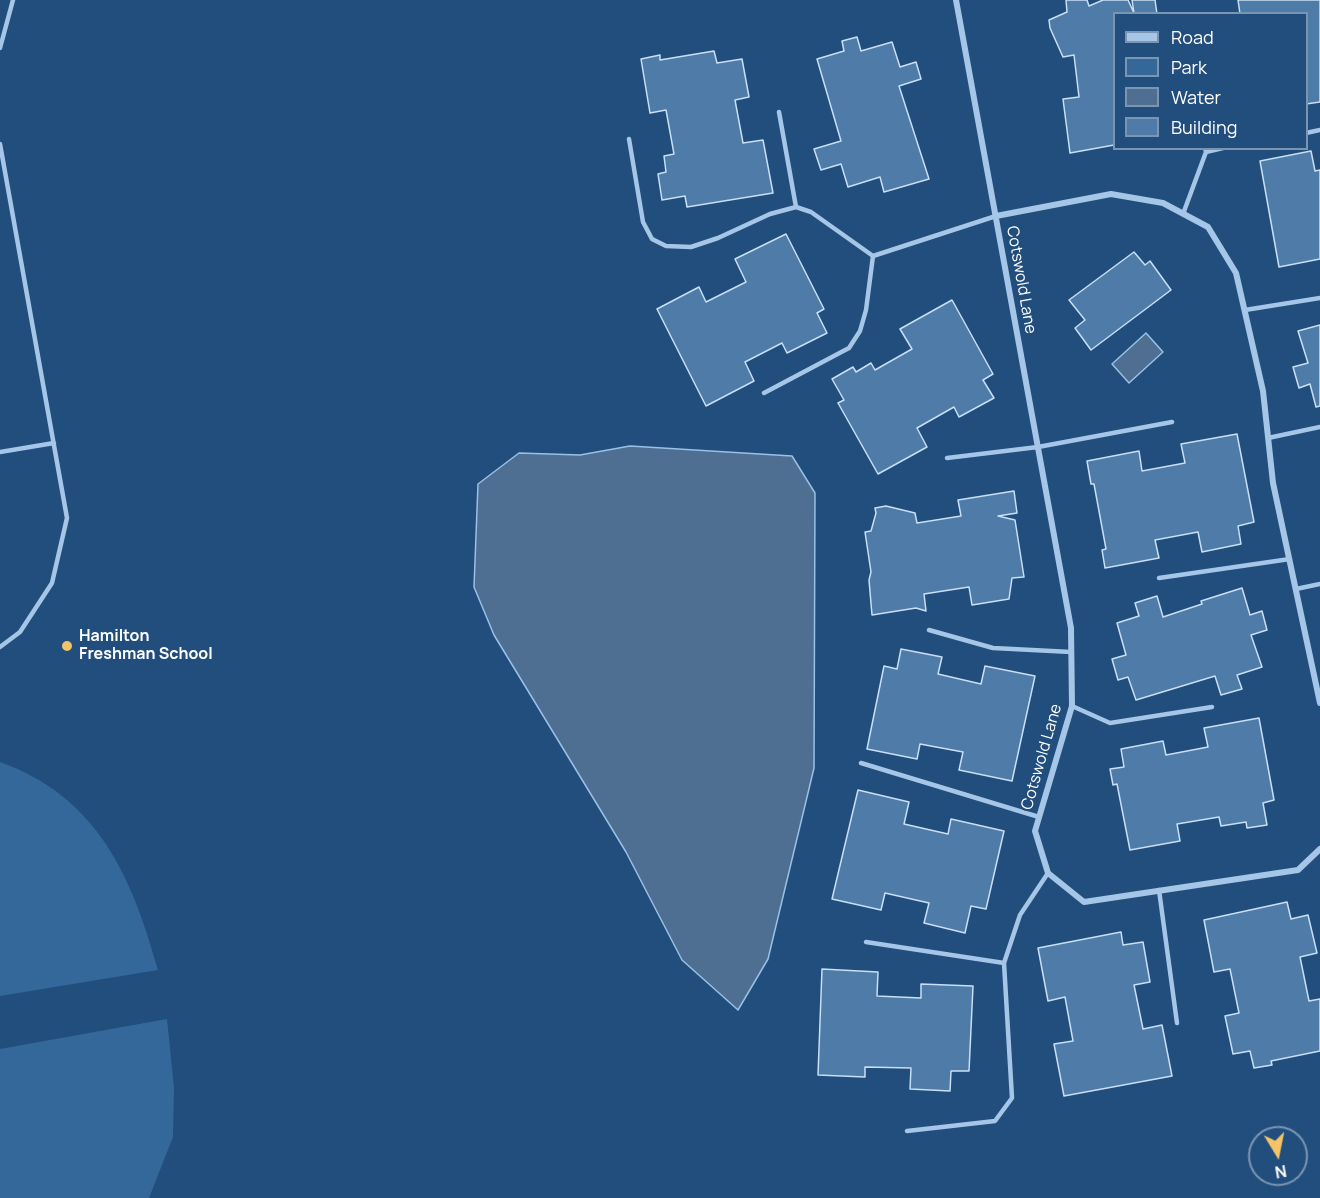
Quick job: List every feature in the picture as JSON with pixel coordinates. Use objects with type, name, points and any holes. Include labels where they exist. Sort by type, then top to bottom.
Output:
[{"type":"street","name":"Cotswold Lane","points":[[956,0],[1071,628],[1072,706],[1035,831],[1048,873]]},
{"type":"street","name":"Cotswold Lane","points":[[996,216],[1111,194],[1163,203],[1208,226],[1236,273],[1245,310],[1263,391],[1273,483],[1320,703]]},
{"type":"street","points":[[1048,873],[1084,902],[1298,870],[1320,851]]},
{"type":"lane","points":[[0,48],[13,0]]},
{"type":"lane","points":[[779,112],[796,207]]},
{"type":"lane","points":[[629,139],[643,222],[652,239],[666,246],[691,247],[718,238],[770,214],[796,207],[812,212],[873,256]]},
{"type":"lane","points":[[0,144],[67,518],[52,583],[20,632],[0,647]]},
{"type":"lane","points":[[1183,214],[1205,150]]},
{"type":"lane","points":[[873,256],[996,216]]},
{"type":"lane","points":[[764,393],[849,348],[860,331],[863,320],[873,256]]},
{"type":"lane","points":[[1245,310],[1320,298]]},
{"type":"lane","points":[[947,458],[1038,447],[1172,422]]},
{"type":"lane","points":[[1268,438],[1320,427]]},
{"type":"lane","points":[[0,452],[54,443]]},
{"type":"lane","points":[[1159,578],[1290,559]]},
{"type":"lane","points":[[1296,589],[1320,584]]},
{"type":"lane","points":[[929,630],[993,648],[1071,652]]},
{"type":"lane","points":[[1072,706],[1110,723],[1212,707]]},
{"type":"lane","points":[[861,763],[1039,817]]},
{"type":"lane","points":[[907,1131],[995,1121],[1012,1098],[1004,963],[1020,915],[1048,873]]},
{"type":"lane","points":[[1160,890],[1177,1023]]},
{"type":"lane","points":[[866,942],[1004,963]]},
{"type":"green space","points":[[0,762],[34,777],[62,796],[86,819],[106,844],[136,903],[158,970],[0,996]]},
{"type":"green space","points":[[167,1019],[174,1088],[173,1137],[149,1198],[0,1198],[0,1049]]},
{"type":"water","points":[[1146,333],[1163,352],[1129,383],[1112,364]]},
{"type":"water","points":[[630,446],[792,456],[815,493],[814,768],[768,959],[738,1010],[682,960],[626,852],[494,635],[474,587],[478,484],[519,453],[580,455]]},
{"type":"building","points":[[1066,0],[1087,0],[1089,6],[1103,0],[1128,0],[1134,12],[1113,12],[1113,145],[1070,153],[1063,99],[1079,97],[1074,55],[1063,57],[1050,28],[1049,20],[1067,12]]},
{"type":"building","points":[[1132,0],[1155,0],[1157,12],[1134,12]]},
{"type":"building","points":[[1238,0],[1320,0],[1320,102],[1308,104],[1308,12],[1240,12]]},
{"type":"building","points":[[857,37],[861,51],[892,42],[900,67],[916,62],[921,79],[899,86],[929,179],[884,192],[880,177],[848,187],[841,164],[821,170],[814,149],[841,141],[817,59],[844,51],[842,41]]},
{"type":"building","points":[[714,51],[717,63],[742,59],[749,97],[735,100],[743,143],[763,140],[773,193],[687,207],[685,196],[662,200],[658,174],[666,172],[664,156],[674,154],[666,110],[650,113],[641,59],[660,55],[660,60]]},
{"type":"building","points":[[1311,151],[1315,171],[1320,170],[1320,259],[1279,267],[1260,161]]},
{"type":"building","points":[[786,234],[824,309],[817,313],[827,333],[787,353],[782,343],[745,362],[754,381],[706,406],[657,309],[699,287],[706,302],[746,282],[735,259]]},
{"type":"building","points":[[1134,252],[1145,265],[1150,261],[1171,290],[1091,350],[1075,328],[1085,320],[1069,300]]},
{"type":"building","points":[[952,300],[993,374],[983,380],[994,398],[959,417],[954,407],[917,428],[927,447],[878,474],[838,403],[844,400],[832,379],[853,367],[856,372],[871,363],[875,370],[912,349],[900,329]]},
{"type":"building","points":[[1320,325],[1320,406],[1316,407],[1310,384],[1299,388],[1293,367],[1308,363],[1298,331]]},
{"type":"building","points":[[1237,434],[1254,522],[1238,526],[1241,544],[1202,552],[1198,532],[1155,540],[1159,558],[1105,568],[1102,550],[1106,549],[1094,484],[1091,484],[1087,461],[1139,451],[1142,471],[1185,463],[1181,444]]},
{"type":"building","points":[[1014,491],[1017,513],[998,516],[1015,520],[1024,577],[1012,578],[1009,599],[972,605],[969,587],[924,594],[926,611],[916,608],[872,615],[869,580],[871,572],[865,532],[871,531],[876,513],[875,508],[886,506],[915,513],[917,523],[961,516],[958,500]]},
{"type":"building","points":[[1242,588],[1250,615],[1262,611],[1267,630],[1251,635],[1262,667],[1237,675],[1242,689],[1221,695],[1215,676],[1136,700],[1128,677],[1118,680],[1112,659],[1126,655],[1117,623],[1139,616],[1135,603],[1157,596],[1163,617],[1202,604],[1201,601]]},
{"type":"building","points":[[901,649],[942,657],[938,674],[981,684],[985,666],[1035,676],[1012,781],[959,770],[963,752],[920,744],[917,759],[867,749],[884,666],[897,669]]},
{"type":"building","points":[[1259,718],[1274,800],[1263,803],[1267,825],[1247,828],[1246,822],[1221,826],[1219,817],[1177,824],[1180,841],[1130,850],[1117,784],[1113,785],[1110,769],[1124,767],[1121,749],[1163,741],[1166,755],[1208,747],[1204,728]]},
{"type":"building","points":[[858,790],[909,802],[904,824],[948,834],[951,819],[1004,831],[986,909],[971,906],[965,933],[924,923],[929,903],[885,893],[881,910],[832,899]]},
{"type":"building","points":[[1287,902],[1291,919],[1308,915],[1317,953],[1300,957],[1309,1001],[1320,999],[1320,1051],[1271,1061],[1272,1065],[1254,1068],[1250,1051],[1233,1054],[1225,1016],[1239,1013],[1230,969],[1214,972],[1204,920]]},
{"type":"building","points":[[1121,932],[1123,945],[1143,942],[1150,982],[1134,985],[1143,1029],[1162,1025],[1172,1076],[1064,1096],[1054,1044],[1073,1041],[1065,997],[1048,1001],[1038,948]]},
{"type":"building","points":[[822,969],[878,972],[877,996],[921,998],[921,984],[973,986],[969,1071],[951,1071],[950,1091],[910,1089],[911,1068],[865,1067],[865,1077],[818,1075]]},
{"type":"place","name":"Hamilton Freshman School","points":[[67,646]]}]
